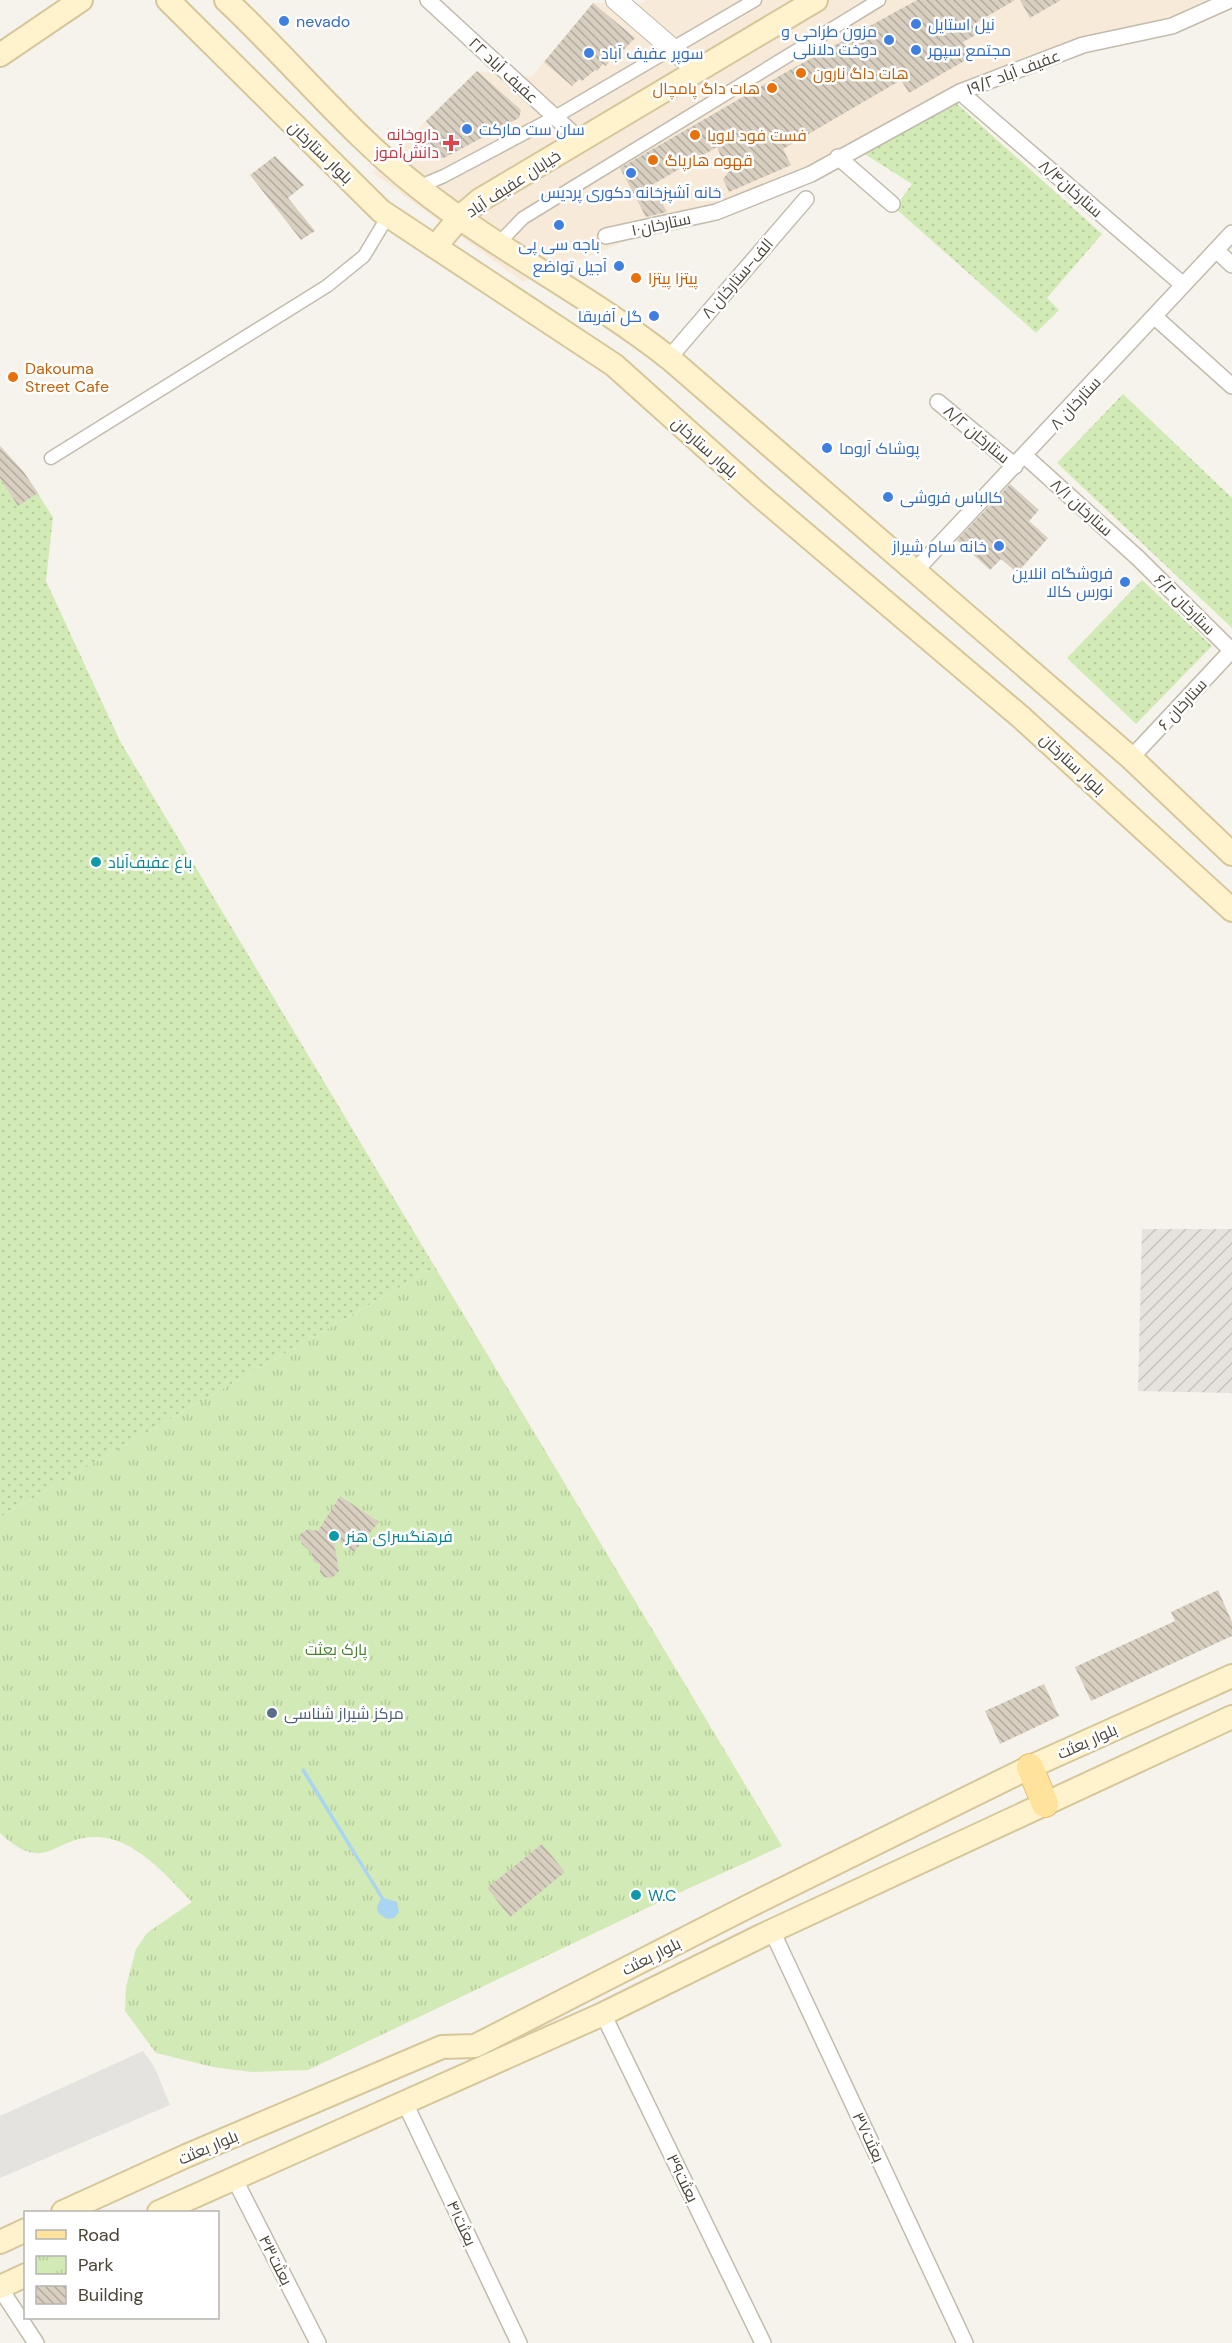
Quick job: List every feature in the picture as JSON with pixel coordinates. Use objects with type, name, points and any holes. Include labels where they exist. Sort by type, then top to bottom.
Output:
[{"type":"main road","points":[[0,55],[81,0]]},
{"type":"main road","name":"بلوار ستارخان","points":[[168,0],[246,80],[388,216],[554,322],[621,370],[759,495],[1022,718],[1232,910]]},
{"type":"main road","points":[[226,0],[376,150],[418,187],[498,244],[590,301],[669,358],[1131,758],[1232,854]]},
{"type":"main road","name":"خیابان عفیف آباد","points":[[435,247],[460,217],[480,200],[816,0]]},
{"type":"main road","name":"بلوار بعثت","points":[[65,2211],[186,2156],[442,2047],[475,2046],[747,1906],[1030,1767],[1232,1676]]},
{"type":"main road","name":"بلوار بعثت","points":[[161,2211],[603,2014],[772,1931],[1232,1717]]},
{"type":"main road","points":[[1030,1767],[1046,1804]]},
{"type":"main road","points":[[0,2242],[24,2231]]},
{"type":"main road","points":[[0,2288],[24,2276]]},
{"type":"street","name":"عفیف آباد ۲۲","points":[[428,0],[580,140]]},
{"type":"street","points":[[616,0],[698,70]]},
{"type":"street","points":[[418,187],[444,176],[555,117],[756,0]]},
{"type":"street","points":[[498,244],[522,219],[879,0]]},
{"type":"street","name":"عفیف آباد ۱۹/۲","points":[[811,174],[838,157],[960,92],[1083,45],[1172,26],[1227,1]]},
{"type":"street","name":"ستارخان۸/۴","points":[[960,92],[1182,284]]},
{"type":"street","points":[[838,157],[892,204]]},
{"type":"street","name":"ستارخان۱۰","points":[[606,236],[717,212],[811,174]]},
{"type":"street","name":"۸ الف-ستارخان","points":[[669,358],[806,199]]},
{"type":"street","points":[[51,458],[327,286],[364,256],[388,216]]},
{"type":"street","name":"ستارخان ۸","points":[[916,570],[1232,233]]},
{"type":"street","points":[[1216,250],[1232,265]]},
{"type":"street","points":[[1155,317],[1232,386]]},
{"type":"street","name":"ستارخان ۸/۲","points":[[938,402],[1020,461]]},
{"type":"street","name":"ستارخان ۸/۱","points":[[1020,461],[1138,558]]},
{"type":"street","name":"ستارخان ۶/۲","points":[[1138,558],[1232,650]]},
{"type":"street","name":"ستارخان ۶","points":[[1131,758],[1232,650]]},
{"type":"street","name":"بعثت۳۷","points":[[772,1931],[965,2343]]},
{"type":"street","name":"بعثت۳۹","points":[[603,2014],[763,2343]]},
{"type":"street","name":"بعثت۴۱","points":[[405,2103],[519,2343]]},
{"type":"street","name":"بعثت۴۳","points":[[234,2178],[318,2343]]},
{"type":"street","points":[[0,2288],[36,2343]]},
{"type":"shaded area","points":[[645,0],[1215,0],[1167,22],[989,76],[814,167],[523,282],[373,173],[477,71],[531,77],[593,3],[641,3]]},
{"type":"shaded area","points":[[1142,1229],[1232,1229],[1232,1393],[1138,1391]]},
{"type":"shaded area","points":[[143,2051],[155,2068],[170,2105],[0,2178],[0,2116]]},
{"type":"green space","points":[[956,103],[1102,234],[1047,298],[1059,310],[1036,333],[895,208],[912,184],[863,153]]},
{"type":"green space","points":[[1123,394],[1232,498],[1232,628],[1057,463]]},
{"type":"green space","name":"باغ عفیف‌آباد","points":[[0,446],[23,471],[53,517],[46,581],[120,741],[435,1267],[0,1517]]},
{"type":"green space","points":[[1142,580],[1212,646],[1136,724],[1067,658]]},
{"type":"green space","name":"پارک بعثت","points":[[435,1267],[782,1846],[308,2070],[252,2072],[213,2067],[156,2053],[125,2011],[126,1987],[136,1949],[147,1933],[192,1902],[162,1871],[126,1844],[98,1837],[83,1838],[40,1853],[29,1852],[16,1846],[0,1833],[0,1517]]},
{"type":"water","points":[[304,1768],[384,1898],[397,1902],[399,1912],[394,1918],[387,1919],[378,1913],[377,1906],[381,1899],[301,1770]]},
{"type":"building","points":[[917,0],[1015,0],[974,24],[979,33],[963,42],[971,57],[909,93],[901,80],[783,149],[791,165],[729,192],[723,179],[728,173],[717,147],[652,185],[667,212],[646,217],[620,168]]},
{"type":"building","points":[[1020,0],[1061,0],[1030,18]]},
{"type":"building","points":[[593,3],[635,38],[613,61],[611,59],[606,66],[603,64],[597,71],[595,70],[582,81],[579,79],[572,86],[544,62]]},
{"type":"building","points":[[477,71],[521,110],[519,118],[444,158],[424,158],[414,150],[435,131],[426,121]]},
{"type":"building","points":[[275,156],[304,185],[288,198],[315,231],[301,240],[250,175]]},
{"type":"building","points":[[0,446],[23,471],[38,493],[18,506],[0,478]]},
{"type":"building","points":[[1010,484],[1039,510],[1029,521],[1048,538],[1017,573],[1001,559],[990,570],[957,540]]},
{"type":"building","name":"فرهنگسرای هنر","points":[[340,1496],[379,1522],[354,1552],[333,1537],[339,1571],[332,1578],[324,1577],[320,1572],[320,1564],[314,1562],[311,1552],[302,1544],[299,1535],[308,1529],[318,1531]]},
{"type":"building","points":[[1218,1590],[1232,1622],[1232,1636],[1091,1701],[1075,1667],[1175,1621],[1171,1612]]},
{"type":"building","points":[[1044,1684],[1059,1716],[1000,1744],[985,1711]]},
{"type":"building","points":[[542,1844],[565,1872],[510,1917],[487,1888]]},
{"type":"place","name":"nevado","points":[[284,21]]},
{"type":"place","name":"نیل استایل","points":[[916,24]]},
{"type":"place","name":"مزون طراحی و دوخت دلانلی","points":[[889,40]]},
{"type":"place","name":"مجتمع سپهر","points":[[916,50]]},
{"type":"place","name":"سوپر عفیف آباد","points":[[589,53]]},
{"type":"place","name":"هات داگ نارون","points":[[801,73]]},
{"type":"place","name":"هات داگ پامچال","points":[[772,88]]},
{"type":"place","name":"سان ست مارکت","points":[[467,129]]},
{"type":"place","name":"فست فود لاویا","points":[[695,135]]},
{"type":"place","name":"داروخانه دانش‌آموز","points":[[451,143]]},
{"type":"place","name":"قهوه هارپاگ","points":[[653,160]]},
{"type":"place","name":"خانه آشپزخانه دکوری پردیس","points":[[631,173]]},
{"type":"place","name":"باجه سی پی","points":[[559,225]]},
{"type":"place","name":"آجیل تواضع","points":[[619,266]]},
{"type":"place","name":"پیتزا پیتزا","points":[[636,278]]},
{"type":"place","name":"گل آفریقا","points":[[654,316]]},
{"type":"place","name":"Dakouma Street Cafe","points":[[13,377]]},
{"type":"place","name":"پوشاک آروما","points":[[827,448]]},
{"type":"place","name":"کالباس فروشی","points":[[888,497]]},
{"type":"place","name":"خانه سام شیراز","points":[[999,546]]},
{"type":"place","name":"فروشگاه انلاین نورس کالا","points":[[1125,582]]},
{"type":"place","name":"باغ عفیف‌آباد","points":[[96,862]]},
{"type":"place","name":"فرهنگسرای هنر","points":[[334,1536]]},
{"type":"place","name":"مرکز شیراز شناسی","points":[[272,1713]]},
{"type":"place","name":"W.C","points":[[636,1895]]}]
